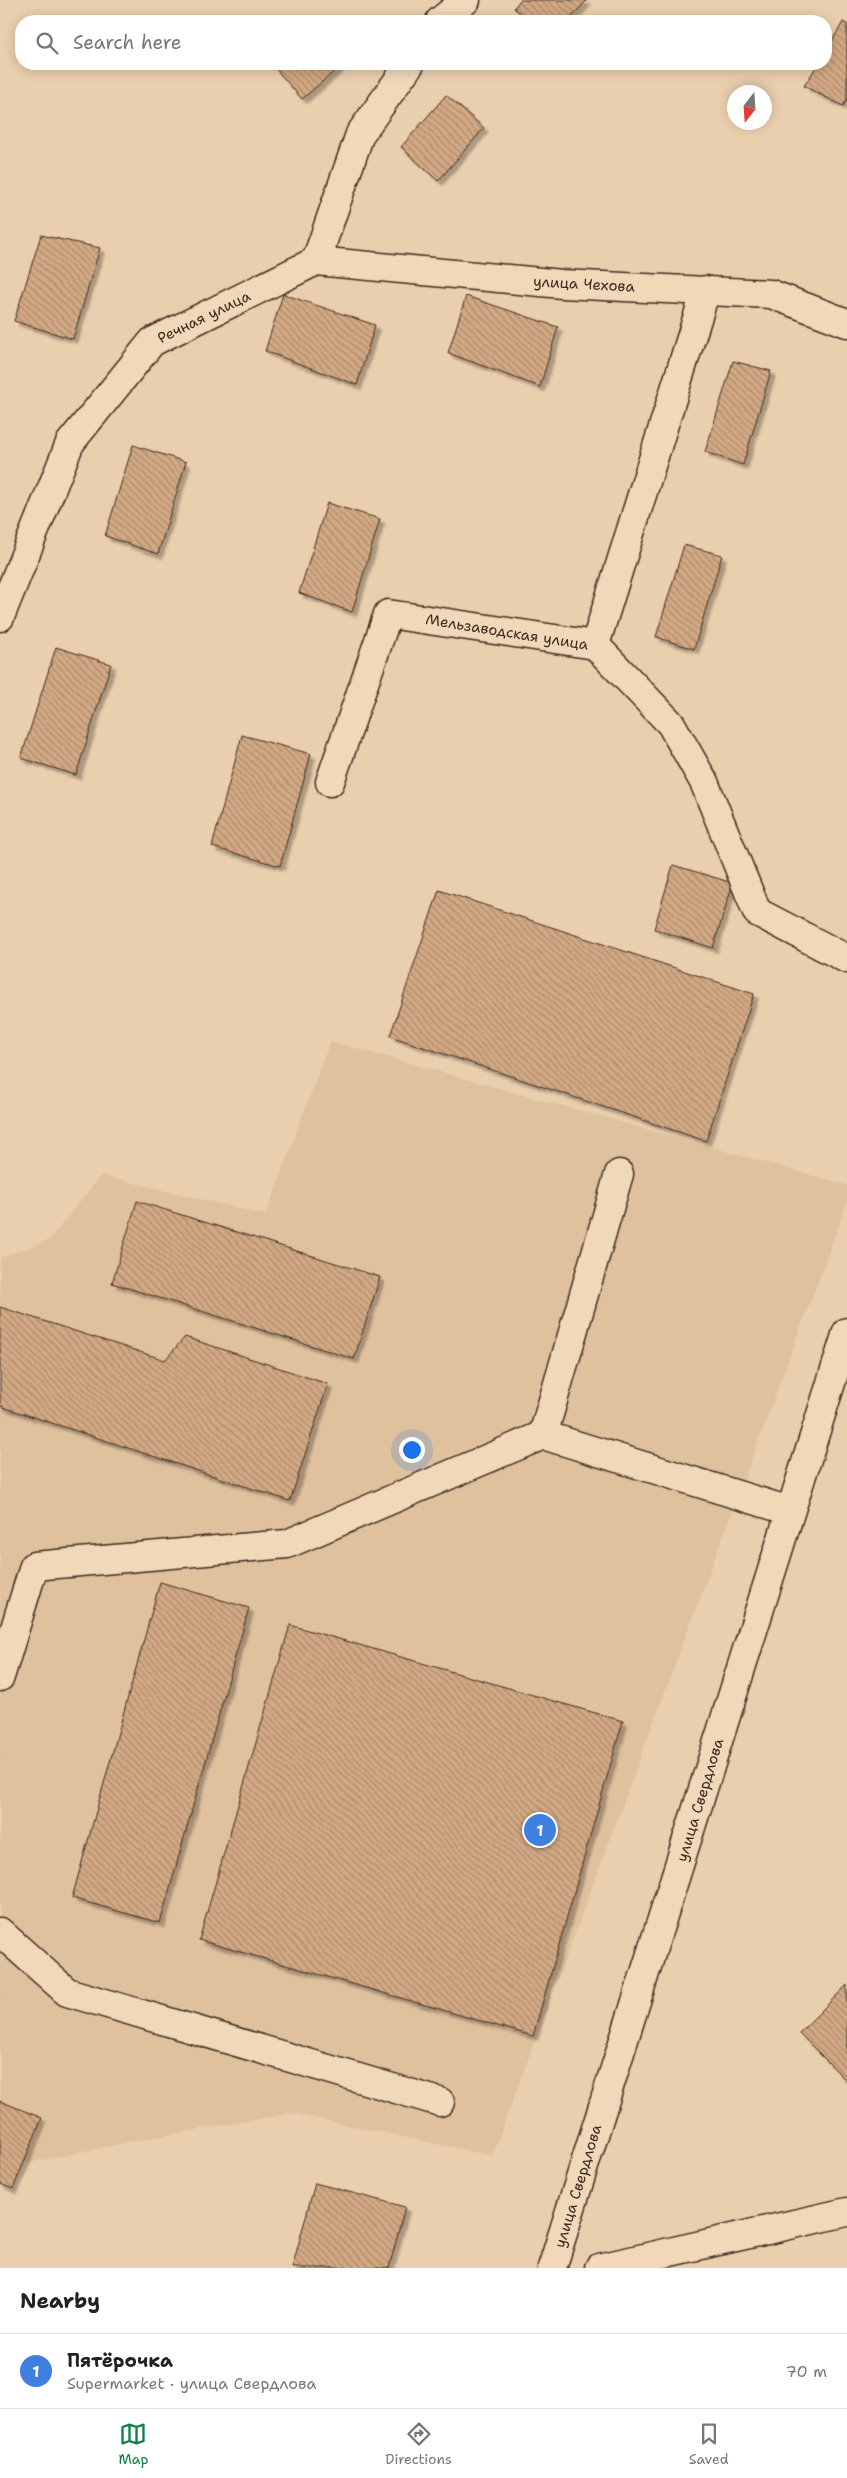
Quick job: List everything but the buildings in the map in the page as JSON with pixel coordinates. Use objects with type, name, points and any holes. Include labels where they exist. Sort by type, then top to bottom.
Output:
[{"type":"street","points":[[447,15],[466,0]]},
{"type":"street","points":[[316,261],[360,134],[406,70]]},
{"type":"street","name":"улица Чехова","points":[[316,261],[562,284],[770,294],[847,323]]},
{"type":"street","name":"Речная улица","points":[[0,617],[70,443],[152,342],[316,261]]},
{"type":"street","points":[[595,645],[706,290]]},
{"type":"street","name":"Мельзаводская улица","points":[[330,782],[388,614],[595,645],[671,724],[704,782],[757,912],[847,958]]},
{"type":"street","points":[[543,1435],[619,1174]]},
{"type":"street","name":"улица Свердлова","points":[[552,2268],[847,1332]]},
{"type":"street","points":[[0,1677],[34,1566],[287,1544],[543,1435],[790,1511]]},
{"type":"street","points":[[0,1932],[67,1992],[440,2102]]},
{"type":"street","points":[[599,2268],[847,2212]]},
{"type":"shaded area","points":[[330,1041],[847,1185],[847,1203],[492,2156],[291,2113],[129,2142],[0,2169],[0,1258],[49,1240],[101,1175],[266,1215]]},
{"type":"place","name":"Пятёрочка","points":[[540,1830]]}]
